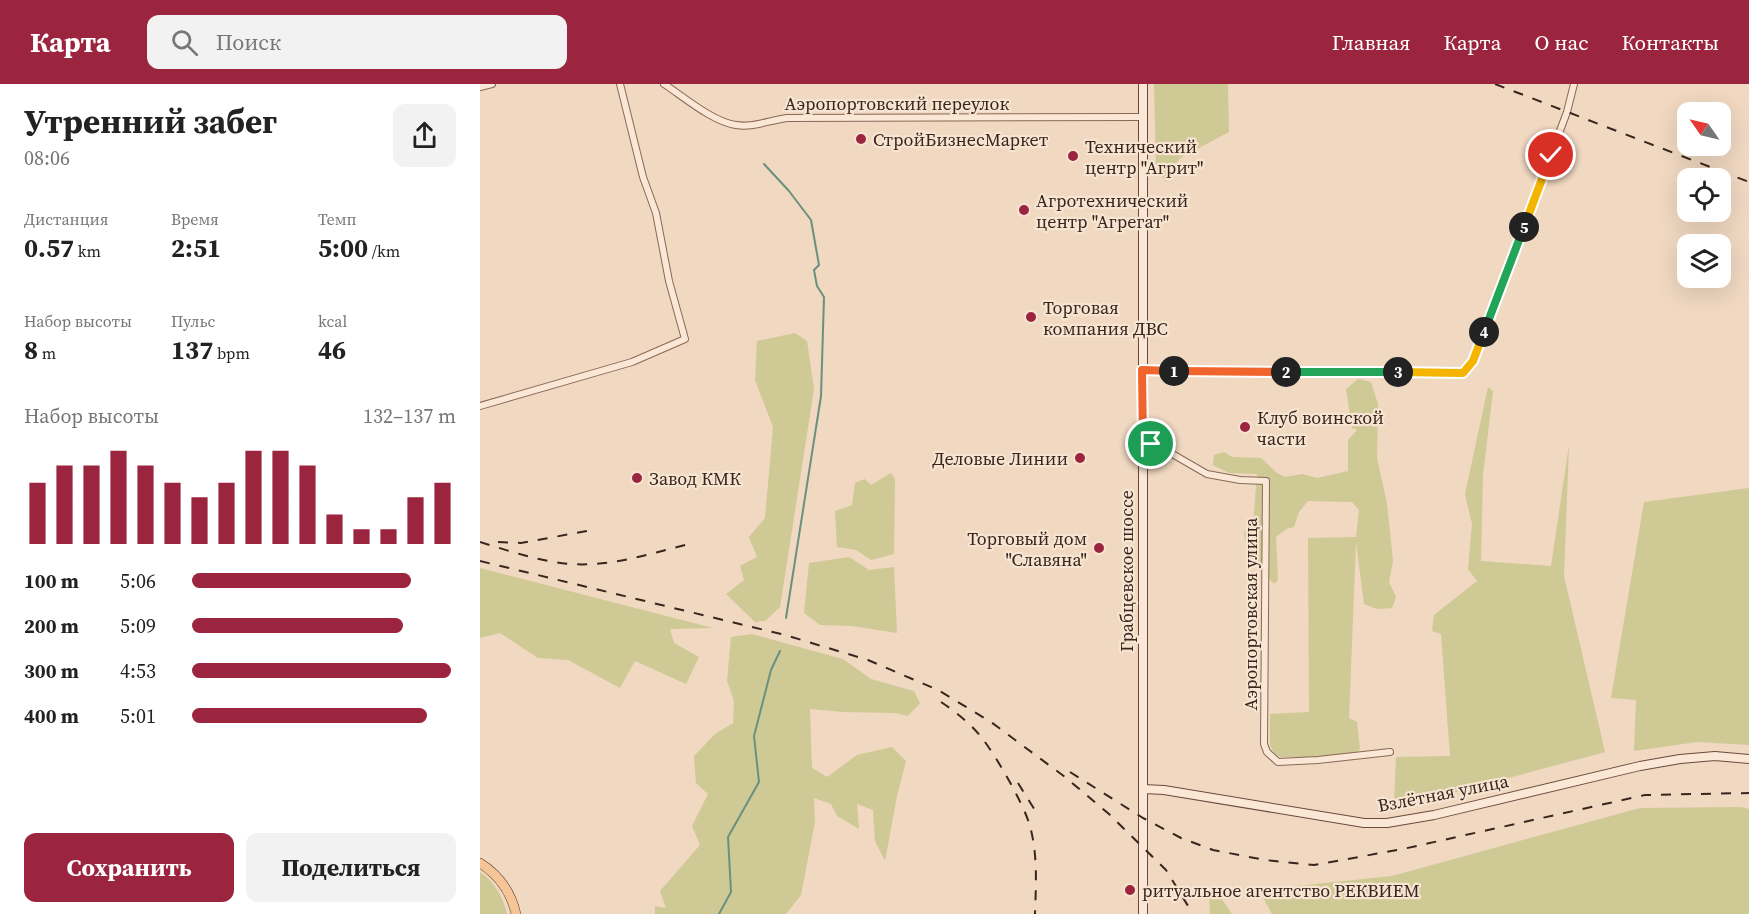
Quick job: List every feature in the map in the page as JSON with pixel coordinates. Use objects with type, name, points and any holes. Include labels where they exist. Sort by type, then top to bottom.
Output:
[{"type":"main road","name":"Грабцевское шоссе","points":[[1143,84],[1143,914]]},
{"type":"main road","name":"Взлётная улица","points":[[1143,789],[1164,790],[1364,824],[1388,823],[1434,815],[1640,766],[1715,756],[1749,759]]},
{"type":"main road","points":[[480,863],[504,884],[512,899],[516,914]]},
{"type":"street","points":[[480,87],[492,84]]},
{"type":"street","points":[[480,405],[632,362],[685,339],[669,281],[656,213],[640,166],[620,84]]},
{"type":"street","name":"Аэропортовский переулок","points":[[664,84],[722,122],[737,126],[787,118],[1143,117]]},
{"type":"street","points":[[1142,370],[1463,373],[1473,361],[1563,123],[1574,84]]},
{"type":"street","name":"Аэропортовская улица","points":[[1143,442],[1162,448],[1207,474],[1240,480],[1266,481],[1264,744],[1267,752],[1278,762],[1390,752]]},
{"type":"shaded area","points":[[1154,84],[1228,84],[1229,132],[1180,158],[1166,182],[1156,167]]},
{"type":"shaded area","points":[[795,333],[807,341],[814,389],[780,607],[765,621],[755,622],[726,594],[744,580],[740,566],[757,557],[749,537],[765,518],[773,427],[755,380],[757,341]]},
{"type":"shaded area","points":[[1358,379],[1371,382],[1378,404],[1377,458],[1387,503],[1393,561],[1389,582],[1396,597],[1392,608],[1377,609],[1364,604],[1356,542],[1349,718],[1357,722],[1360,749],[1356,753],[1320,757],[1280,757],[1274,753],[1270,745],[1270,714],[1309,712],[1308,538],[1356,537],[1359,510],[1352,502],[1308,501],[1299,512],[1294,527],[1286,529],[1276,537],[1278,580],[1274,584],[1254,561],[1245,541],[1244,532],[1253,526],[1257,474],[1229,473],[1213,465],[1214,455],[1224,452],[1232,457],[1261,458],[1277,473],[1285,477],[1302,474],[1317,478],[1348,471],[1348,440],[1357,430],[1352,428],[1346,389]]},
{"type":"shaded area","points":[[1488,387],[1493,391],[1483,475],[1481,561],[1551,566],[1569,445],[1564,576],[1605,752],[1404,806],[1394,804],[1396,757],[1450,756],[1441,634],[1432,631],[1434,615],[1477,581],[1468,569],[1472,524],[1465,494]]},
{"type":"shaded area","points":[[891,473],[895,479],[894,554],[871,560],[856,550],[837,547],[835,511],[852,505],[855,483],[865,479],[871,485]]},
{"type":"shaded area","points":[[1749,488],[1749,745],[1697,742],[1634,751],[1636,700],[1611,698],[1644,502]]},
{"type":"shaded area","points":[[849,557],[869,570],[894,567],[897,633],[852,626],[820,625],[804,613],[809,563]]},
{"type":"shaded area","points":[[480,568],[713,628],[670,629],[674,643],[699,657],[686,684],[635,661],[620,688],[568,660],[538,658],[500,633],[480,638]]},
{"type":"shaded area","points":[[752,634],[843,659],[871,679],[914,691],[920,703],[908,716],[895,713],[810,709],[812,768],[827,777],[857,755],[892,747],[906,761],[885,861],[875,841],[873,810],[857,804],[859,829],[837,816],[831,804],[814,798],[815,822],[801,895],[786,914],[655,914],[655,906],[666,908],[660,891],[700,845],[692,826],[708,794],[696,783],[694,756],[715,734],[733,723],[734,701],[727,681],[731,637]]},
{"type":"shaded area","points":[[1741,807],[1749,809],[1749,914],[1272,914],[1259,890],[1392,876],[1640,808]]},
{"type":"shaded area","points":[[480,872],[498,890],[507,914],[480,914]]},
{"type":"shaded area","points":[[1209,894],[1221,898],[1232,914],[1210,914]]},
{"type":"waterway","points":[[764,164],[811,220],[819,265],[814,270],[817,286],[824,297],[821,396],[786,618]]},
{"type":"waterway","points":[[719,914],[731,892],[728,837],[759,782],[754,736],[771,670],[780,651]]},
{"type":"railway","points":[[1495,84],[1749,182]]},
{"type":"railway","points":[[498,542],[521,543],[587,531]]},
{"type":"railway","points":[[480,542],[536,558],[579,564],[618,561],[693,543]]},
{"type":"railway","points":[[480,561],[785,635],[868,660],[938,690],[991,722],[1065,777],[1109,814],[1166,870],[1193,914]]},
{"type":"railway","points":[[941,702],[963,718],[982,738],[1008,779],[1026,814],[1035,857],[1035,914]]},
{"type":"railway","points":[[1070,772],[1143,818],[1181,838],[1213,850],[1265,860],[1314,865],[1403,849],[1645,795],[1749,793]]},
{"type":"railway","points":[[1018,783],[1038,815]]},
{"type":"place","name":"СтройБизнесМаркет","points":[[861,139]]},
{"type":"place","name":"Технический центр \"Агрит\"","points":[[1073,156]]},
{"type":"place","name":"Агротехнический центр \"Агрегат\"","points":[[1024,210]]},
{"type":"place","name":"Торговая компания ДВС","points":[[1031,317]]},
{"type":"place","name":"Клуб воинской части","points":[[1245,427]]},
{"type":"place","name":"Деловые Линии","points":[[1080,458]]},
{"type":"place","name":"Завод КМК","points":[[637,478]]},
{"type":"place","name":"Торговый дом \"Славяна\"","points":[[1099,548]]},
{"type":"place","name":"ритуальное агентство РЕКВИЕМ","points":[[1130,890]]},
{"type":"route","points":[[1151,444],[1143,442],[1142,370],[1463,373],[1473,361],[1551,155]]}]
